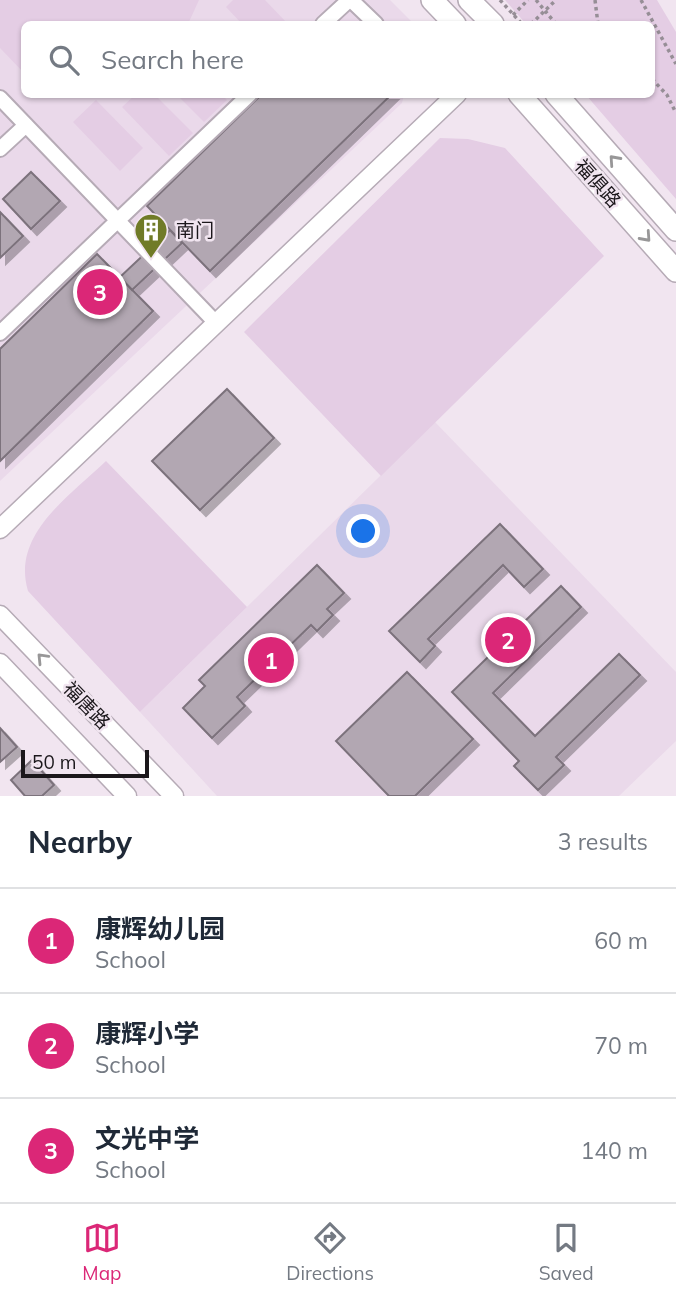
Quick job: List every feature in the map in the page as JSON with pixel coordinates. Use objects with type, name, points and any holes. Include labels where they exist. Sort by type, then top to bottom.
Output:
[{"type":"main road","points":[[432,0],[452,21]]},
{"type":"main road","points":[[469,0],[490,21]]},
{"type":"main road","name":"福俱路","points":[[523,98],[676,271]]},
{"type":"main road","name":"福俱路","points":[[560,98],[676,230]]},
{"type":"street","points":[[326,21],[350,0],[373,21]]},
{"type":"street","points":[[0,98],[216,323]]},
{"type":"street","points":[[0,333],[246,98]]},
{"type":"street","points":[[0,529],[451,98]]},
{"type":"street","points":[[0,149],[26,125]]},
{"type":"street","name":"福唐路","points":[[0,615],[174,796]]},
{"type":"street","name":"福唐路","points":[[0,663],[127,796]]},
{"type":"path","points":[[500,0],[519,21]]},
{"type":"path","points":[[513,15],[527,0]]},
{"type":"path","points":[[536,0],[553,21]]},
{"type":"path","points":[[534,21],[556,0]]},
{"type":"path","points":[[595,0],[598,21]]},
{"type":"path","points":[[641,0],[652,21]]},
{"type":"path","points":[[655,26],[676,64]]},
{"type":"path","points":[[655,82],[667,95],[676,113]]},
{"type":"shaded area","points":[[0,0],[390,0],[411,21],[21,21],[21,98],[403,98],[402,103],[0,481]]},
{"type":"shaded area","points":[[0,0],[199,0],[189,21],[21,21],[21,70],[0,48]]},
{"type":"shaded area","points":[[233,0],[265,0],[285,21],[239,21],[226,7]]},
{"type":"shaded area","points":[[505,0],[657,0],[676,32],[676,199],[589,98],[655,98],[655,21],[523,21]]},
{"type":"shaded area","points":[[132,98],[158,98],[193,133],[169,156],[122,107]]},
{"type":"shaded area","points":[[180,98],[227,100],[204,122]]},
{"type":"shaded area","points":[[96,100],[143,148],[120,171],[73,122]]},
{"type":"shaded area","points":[[440,138],[468,139],[505,148],[604,256],[381,476],[244,332]]},
{"type":"shaded area","points":[[435,422],[676,672],[676,741],[619,796],[217,796],[140,712]]},
{"type":"shaded area","points":[[106,461],[247,607],[140,712],[28,591],[25,570],[28,552],[47,518]]},
{"type":"building","points":[[258,98],[388,98],[210,271],[147,206]]},
{"type":"building","points":[[31,172],[60,201],[31,229],[3,199]]},
{"type":"building","points":[[0,212],[23,236],[0,258]]},
{"type":"building","name":"南门","points":[[170,230],[182,243],[132,290],[120,277]]},
{"type":"building","points":[[97,254],[153,311],[0,461],[0,349]]},
{"type":"building","points":[[227,389],[274,438],[200,510],[152,461]]},
{"type":"building","points":[[500,524],[543,569],[524,587],[503,565],[428,639],[435,646],[420,662],[389,631]]},
{"type":"building","points":[[317,565],[344,593],[327,609],[333,615],[317,631],[311,625],[237,697],[245,706],[212,738],[183,708],[205,686],[199,680]]},
{"type":"building","points":[[561,586],[581,607],[493,693],[535,736],[619,654],[640,675],[556,757],[564,765],[538,790],[514,766],[519,761],[452,692]]},
{"type":"building","points":[[407,672],[473,739],[415,796],[389,796],[336,741]]},
{"type":"building","points":[[0,728],[17,747],[0,762]]},
{"type":"building","points":[[32,760],[54,785],[42,796],[25,796],[11,780]]},
{"type":"place","name":"南门","points":[[151,260]]},
{"type":"place","name":"文光中学","points":[[100,292]]},
{"type":"place","name":"康辉小学","points":[[508,640]]},
{"type":"place","name":"康辉幼儿园","points":[[271,660]]}]
